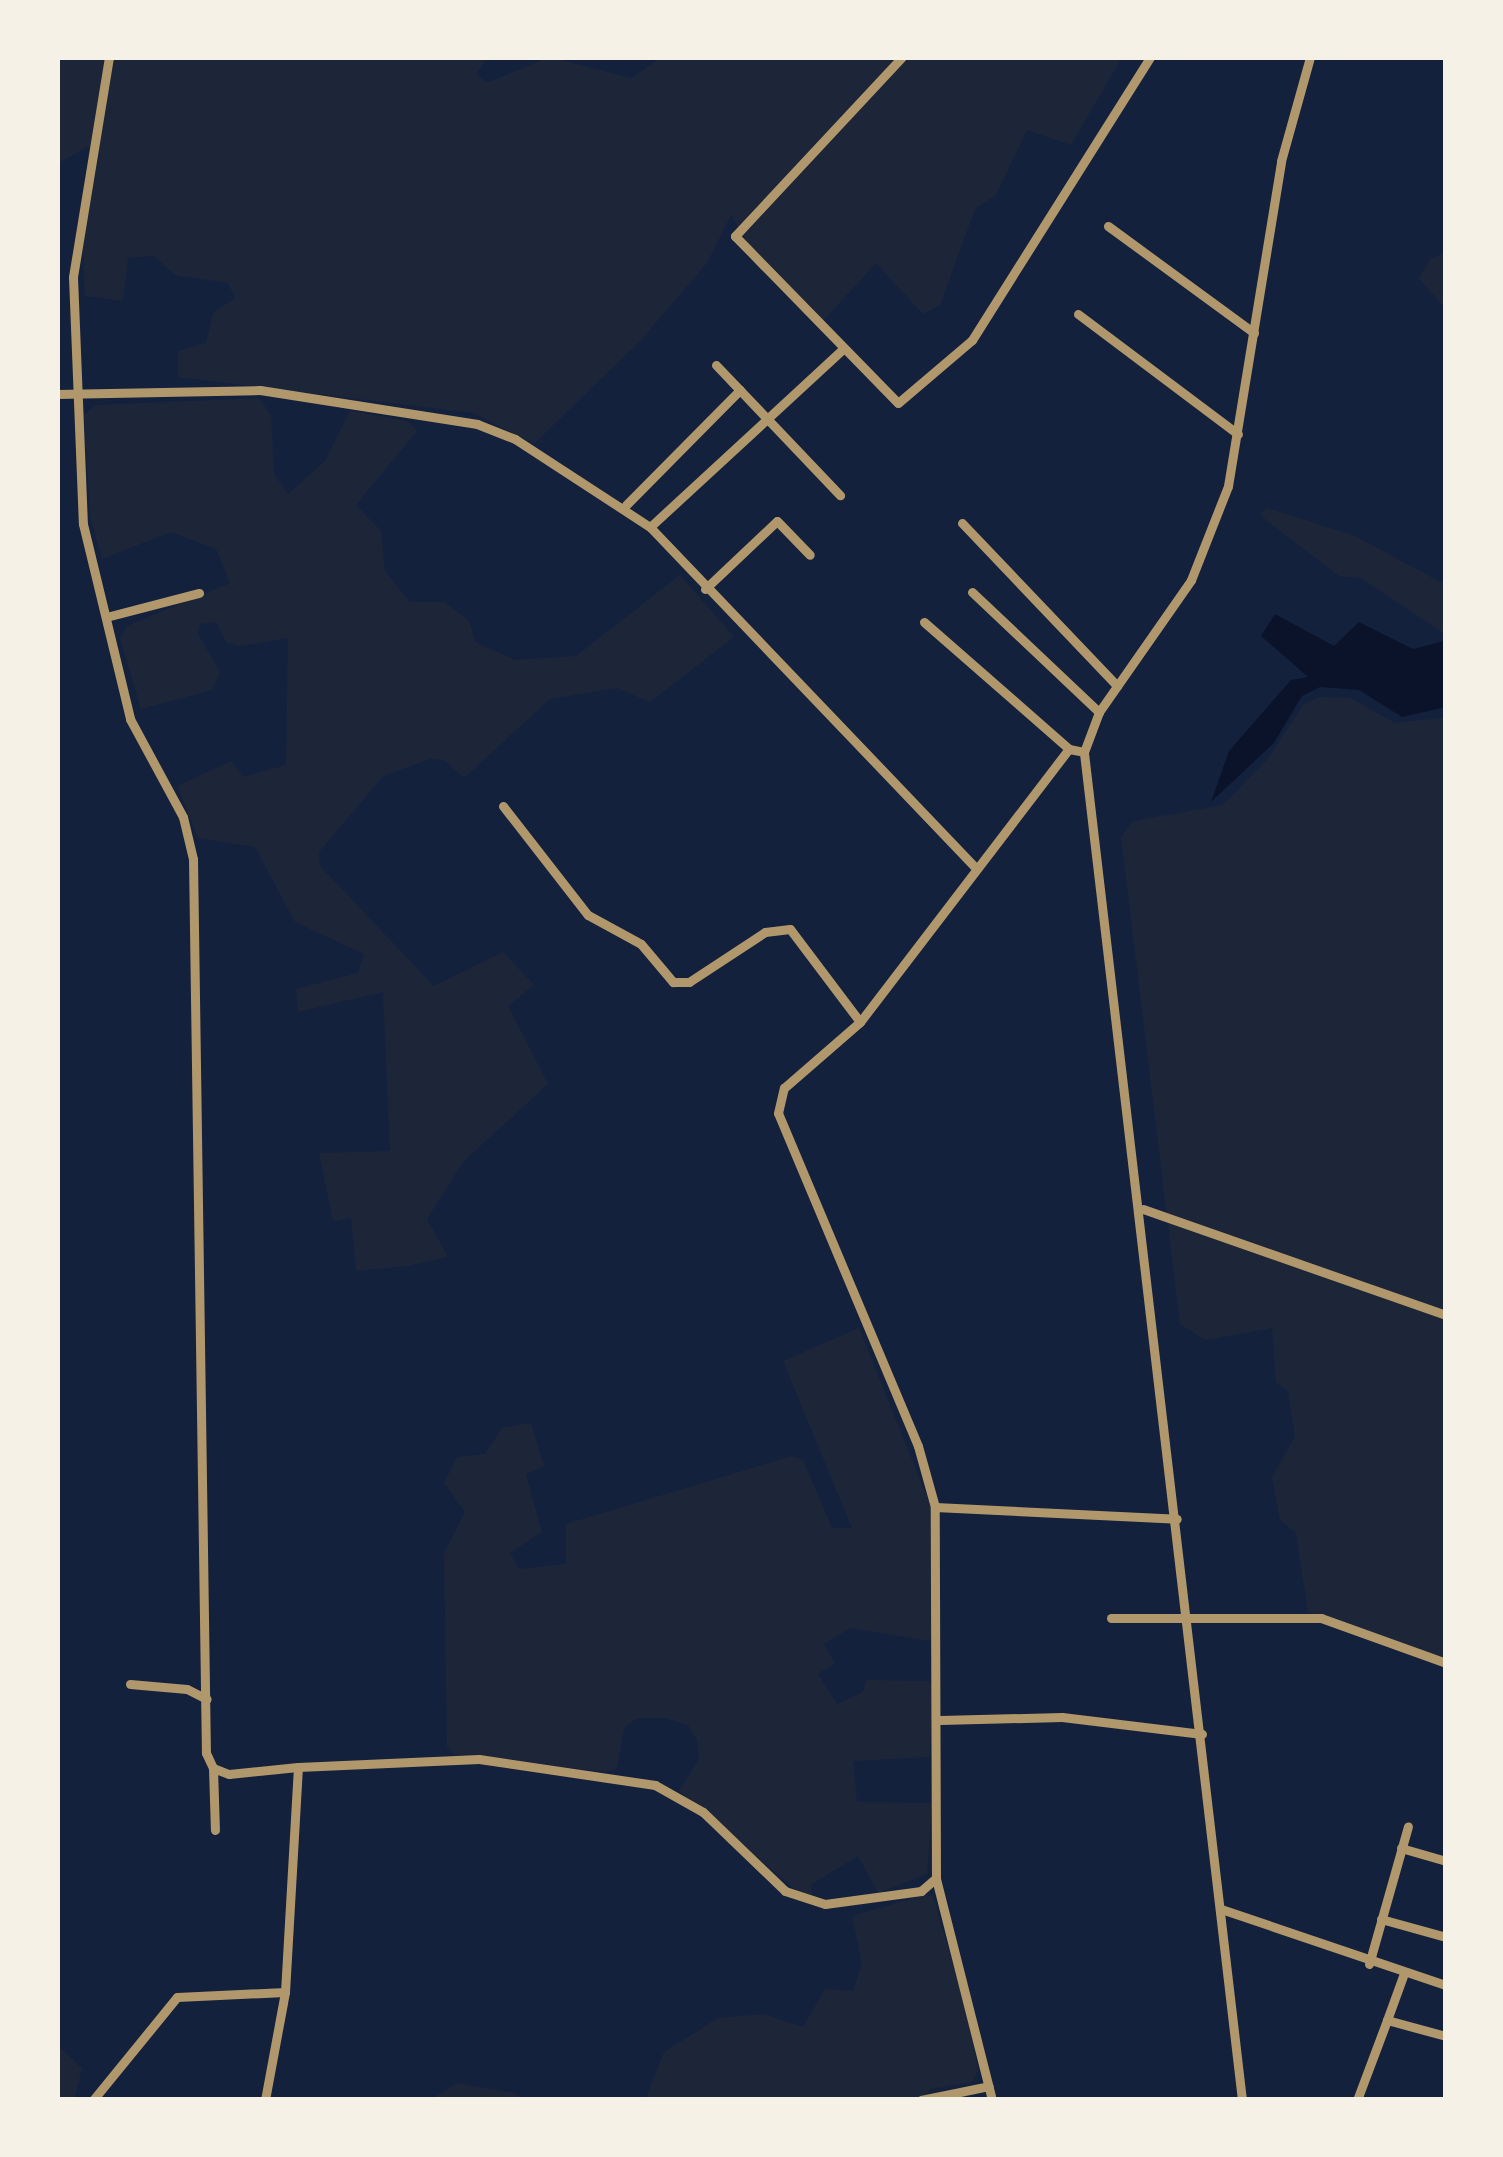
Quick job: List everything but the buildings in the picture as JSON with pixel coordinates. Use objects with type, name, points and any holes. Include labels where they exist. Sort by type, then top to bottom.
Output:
[{"type":"street","points":[[110,57],[73,277],[82,524],[110,616],[130,719],[183,817],[193,859],[207,1699],[215,1830]]},
{"type":"street","points":[[902,57],[735,236],[898,403],[972,340],[1150,57]]},
{"type":"street","points":[[1241,2100],[1143,1209],[1084,752],[1099,712],[1208,545],[1238,434],[1281,160],[1310,57]]},
{"type":"street","points":[[1108,226],[1254,333]]},
{"type":"street","points":[[1078,314],[1238,434]]},
{"type":"street","points":[[650,526],[843,349]]},
{"type":"street","points":[[716,365],[840,495]]},
{"type":"street","points":[[626,505],[740,389]]},
{"type":"street","points":[[57,394],[260,390],[477,424],[626,505],[650,526],[705,589],[975,867]]},
{"type":"street","points":[[705,589],[776,521],[810,555]]},
{"type":"street","points":[[962,524],[1117,686]]},
{"type":"street","points":[[972,592],[1099,712]]},
{"type":"street","points":[[110,616],[199,593]]},
{"type":"street","points":[[924,622],[1069,749],[1084,752]]},
{"type":"street","points":[[992,2100],[936,1878],[940,1720],[934,1507],[918,1446],[778,1112],[784,1088],[860,1022],[1069,749]]},
{"type":"street","points":[[503,806],[546,852],[588,915],[641,944],[673,982],[694,980],[765,932],[790,928],[860,1022]]},
{"type":"street","points":[[1143,1209],[1446,1316]]},
{"type":"street","points":[[934,1507],[1177,1520]]},
{"type":"street","points":[[1111,1618],[1321,1618],[1446,1663]]},
{"type":"street","points":[[130,1684],[187,1689],[207,1699]]},
{"type":"street","points":[[940,1720],[1062,1717],[1202,1734]]},
{"type":"street","points":[[212,1768],[243,1774],[479,1759],[655,1785],[704,1812],[785,1891],[825,1904],[921,1891],[936,1878]]},
{"type":"street","points":[[265,2100],[285,1992],[298,1767]]},
{"type":"street","points":[[1369,1964],[1408,1826]]},
{"type":"street","points":[[1401,1849],[1446,1861]]},
{"type":"street","points":[[1222,1909],[1310,1935],[1403,1976],[1446,1985]]},
{"type":"street","points":[[1382,1919],[1446,1937]]},
{"type":"street","points":[[1357,2100],[1403,1976]]},
{"type":"street","points":[[93,2100],[177,1997],[285,1992]]},
{"type":"street","points":[[1387,2020],[1446,2036]]},
{"type":"street","points":[[921,2100],[989,2086]]},
{"type":"shaded area","points":[[57,57],[488,57],[476,74],[487,83],[549,57],[631,78],[662,57],[1122,57],[1071,145],[1027,130],[996,195],[975,209],[940,305],[923,314],[876,263],[823,321],[754,254],[731,215],[707,263],[641,340],[534,444],[473,413],[178,377],[178,351],[206,343],[213,313],[235,298],[228,283],[175,275],[154,256],[128,258],[123,301],[85,296],[82,238],[100,151],[87,147],[57,164]]},
{"type":"shaded area","points":[[1446,253],[1446,310],[1419,278],[1431,258]]},
{"type":"shaded area","points":[[259,398],[271,415],[274,474],[288,494],[325,461],[350,411],[408,421],[417,431],[356,505],[381,531],[385,571],[410,602],[445,602],[470,622],[475,642],[515,660],[576,656],[680,575],[734,637],[650,702],[617,688],[550,699],[464,778],[444,760],[430,759],[383,776],[319,852],[320,866],[434,986],[503,952],[534,985],[508,1006],[548,1084],[463,1162],[427,1219],[448,1257],[407,1266],[356,1271],[351,1218],[333,1221],[319,1153],[390,1151],[383,992],[298,1012],[296,989],[358,973],[364,954],[295,922],[255,847],[198,838],[177,786],[231,761],[243,777],[286,765],[288,638],[240,646],[227,643],[216,622],[200,624],[198,634],[220,672],[212,690],[141,709],[120,638],[127,626],[230,583],[216,549],[171,532],[102,559],[90,516],[84,415],[96,405]]},
{"type":"shaded area","points":[[1268,508],[1355,536],[1446,585],[1446,635],[1361,578],[1339,576],[1266,520],[1260,513]]},
{"type":"shaded area","points":[[1275,614],[1334,646],[1359,622],[1413,649],[1444,641],[1446,707],[1402,717],[1359,690],[1320,687],[1302,696],[1274,743],[1211,802],[1229,751],[1291,680],[1308,677],[1261,636]]},
{"type":"shaded area","points":[[1320,697],[1350,698],[1395,723],[1446,717],[1446,1658],[1308,1612],[1296,1533],[1280,1520],[1272,1477],[1295,1436],[1288,1392],[1276,1382],[1272,1328],[1206,1340],[1180,1324],[1121,837],[1133,821],[1223,805],[1267,760],[1304,704]]},
{"type":"shaded area","points":[[859,1328],[931,1507],[935,1631],[929,1641],[850,1628],[824,1644],[835,1663],[818,1674],[837,1704],[863,1692],[866,1680],[928,1681],[935,1689],[929,1757],[853,1761],[857,1802],[932,1803],[927,1874],[878,1893],[858,1856],[812,1884],[811,1897],[798,1892],[679,1791],[699,1759],[697,1740],[688,1725],[665,1718],[637,1718],[624,1728],[617,1768],[608,1772],[455,1755],[447,1746],[444,1553],[465,1512],[444,1483],[457,1457],[485,1454],[502,1428],[531,1423],[544,1466],[526,1474],[542,1532],[510,1553],[519,1569],[566,1564],[566,1524],[792,1456],[803,1460],[832,1528],[852,1528],[783,1361]]},
{"type":"shaded area","points":[[925,1895],[933,1897],[968,2015],[978,2070],[972,2082],[930,2089],[927,2100],[645,2100],[664,2052],[718,2018],[764,2014],[803,2027],[825,1989],[853,1991],[862,1963],[852,1916]]},
{"type":"shaded area","points":[[57,2045],[82,2068],[74,2100],[57,2100]]},
{"type":"shaded area","points":[[457,2083],[515,2093],[525,2100],[430,2100]]}]
